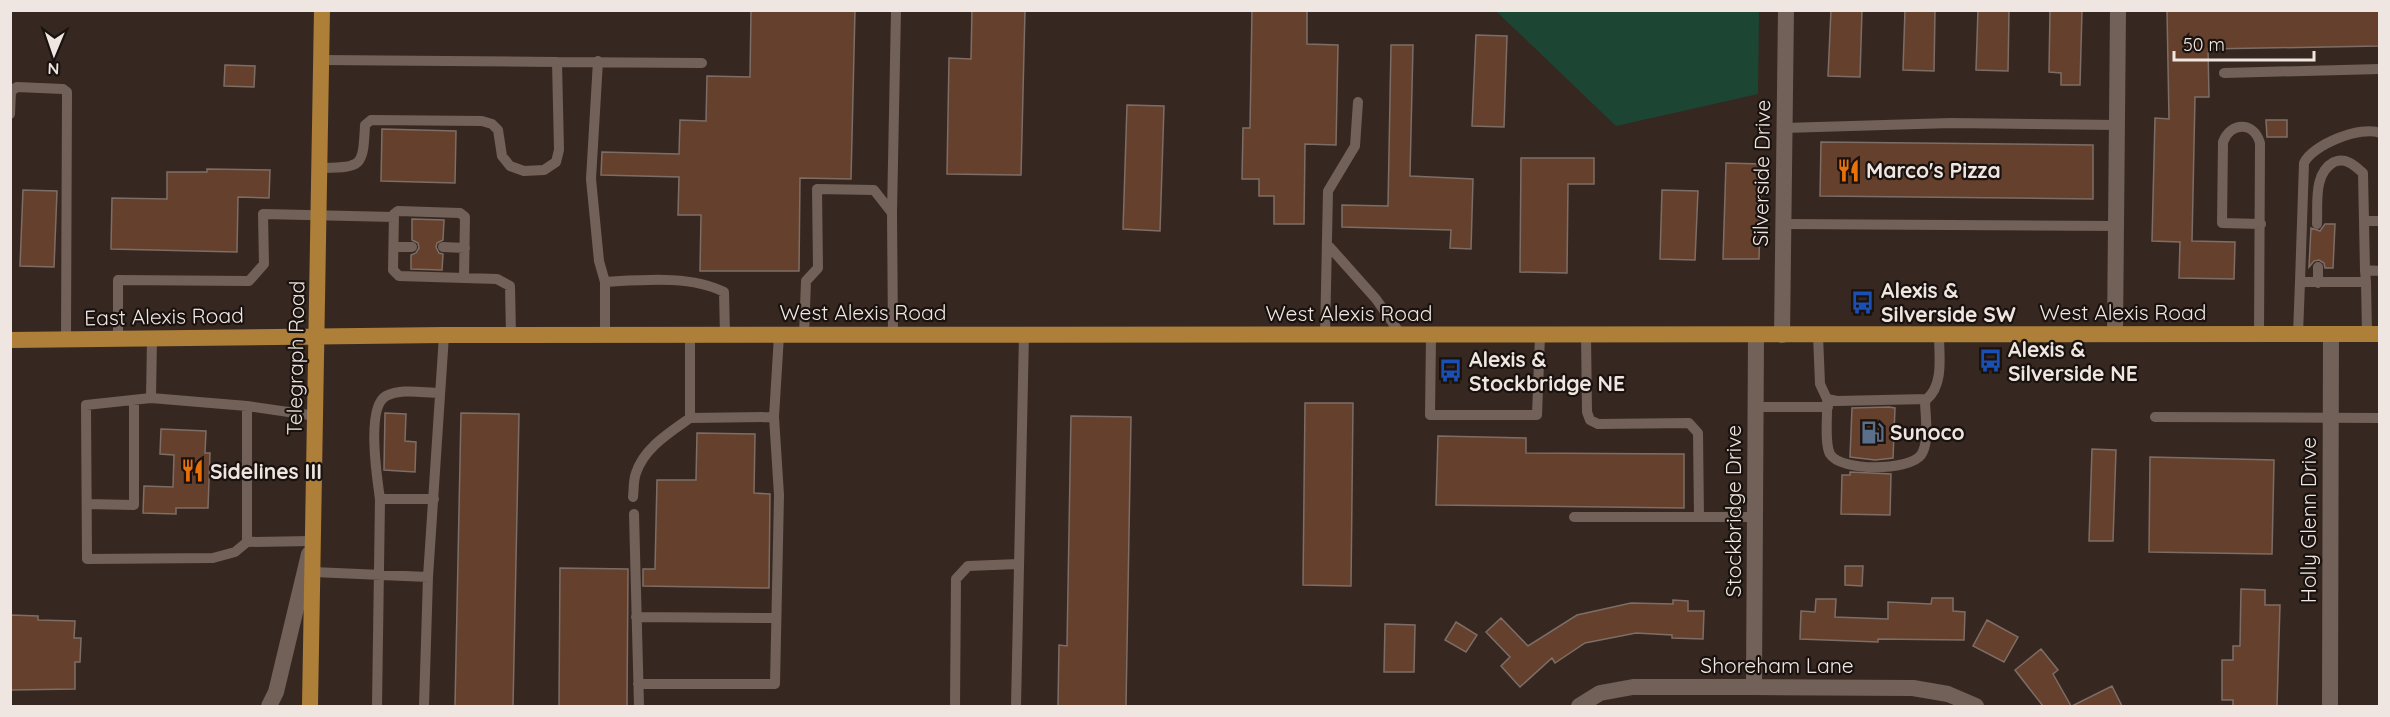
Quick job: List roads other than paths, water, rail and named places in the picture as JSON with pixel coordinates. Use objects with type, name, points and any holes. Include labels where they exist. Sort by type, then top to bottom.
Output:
[{"type":"main road","name":"Telegraph Road","points":[[310,706],[322,10]]},
{"type":"main road","name":"West Alexis Road","points":[[318,336],[2373,334]]},
{"type":"main road","name":"East Alexis Road","points":[[10,340],[318,336]]},
{"type":"street","name":"Silverside Drive","points":[[1782,335],[1786,10]]},
{"type":"street","points":[[2115,334],[2118,10]]},
{"type":"street","name":"Holly Glenn Drive","points":[[2330,706],[2331,334]]},
{"type":"street","name":"Stockbridge Drive","points":[[1754,687],[1756,336]]},
{"type":"street","points":[[269,706],[276,692],[312,542]]},
{"type":"street","name":"Shoreham Lane","points":[[1579,706],[1600,693],[1633,687],[1913,688],[1948,694],[1976,706]]},
{"type":"lane","points":[[893,334],[892,213],[896,10]]},
{"type":"lane","points":[[322,60],[702,63]]},
{"type":"lane","points":[[320,168],[352,168],[363,157],[365,125],[371,120],[390,119],[482,121],[492,124],[498,130],[502,156],[510,166],[524,171],[544,170],[556,162],[559,150],[557,62]]},
{"type":"lane","points":[[598,62],[591,179],[599,261],[605,282],[605,335]]},
{"type":"lane","points":[[2224,73],[2379,69]]},
{"type":"lane","points":[[10,114],[11,91],[17,87],[63,89],[66,92],[66,339]]},
{"type":"lane","points":[[1325,336],[1328,191],[1355,146],[1358,102]]},
{"type":"lane","points":[[1784,128],[1951,123],[2117,125]]},
{"type":"lane","points":[[2259,334],[2260,224],[2260,143],[2257,133],[2251,128],[2231,128],[2223,142],[2222,223],[2260,224]]},
{"type":"lane","points":[[2298,334],[2304,163],[2307,156],[2328,142],[2378,129]]},
{"type":"lane","points":[[2317,224],[2321,174],[2327,166],[2339,160],[2352,163],[2363,173],[2365,270],[2373,334]]},
{"type":"lane","points":[[804,335],[806,281],[818,268],[817,189],[874,190],[892,213]]},
{"type":"lane","points":[[464,278],[465,218],[460,213],[398,211],[394,214],[393,270],[399,276],[464,278],[497,279],[510,286],[511,335]]},
{"type":"lane","points":[[118,339],[118,280],[249,281],[264,264],[263,214],[394,218]]},
{"type":"lane","points":[[2364,221],[2379,222]]},
{"type":"lane","points":[[1783,224],[2116,226]]},
{"type":"lane","points":[[1327,244],[1376,300],[1402,336]]},
{"type":"lane","points":[[394,247],[412,247]]},
{"type":"lane","points":[[443,247],[465,248]]},
{"type":"lane","points":[[2318,267],[2318,283]]},
{"type":"lane","points":[[2365,270],[2379,271]]},
{"type":"lane","points":[[605,282],[664,280],[714,287],[724,292],[725,335]]},
{"type":"lane","points":[[2300,282],[2366,282]]},
{"type":"lane","points":[[1016,706],[1024,334]]},
{"type":"lane","points":[[690,335],[690,418]]},
{"type":"lane","points":[[638,684],[775,684],[779,495],[774,417],[779,335]]},
{"type":"lane","points":[[1586,335],[1587,412],[1590,420],[1598,424],[1689,423],[1695,427],[1698,433],[1699,517]]},
{"type":"lane","points":[[1818,335],[1820,384],[1828,403],[1827,442],[1830,454],[1837,462],[1850,466],[1900,467],[1914,462],[1922,453],[1925,441],[1925,400]]},
{"type":"lane","points":[[1756,407],[1837,401],[1925,400],[1935,392],[1938,383],[1939,335]]},
{"type":"lane","points":[[424,706],[428,578],[444,336]]},
{"type":"lane","points":[[1431,336],[1430,416],[1537,415],[1540,336]]},
{"type":"lane","points":[[151,398],[152,338]]},
{"type":"lane","points":[[377,706],[380,498],[375,467],[376,408],[383,398],[397,392],[441,393]]},
{"type":"lane","points":[[312,542],[247,542],[235,552],[213,558],[87,559],[86,405],[151,398],[248,406],[316,416]]},
{"type":"lane","points":[[87,504],[134,504],[134,400]]},
{"type":"lane","points":[[247,542],[248,406]]},
{"type":"lane","points":[[633,497],[635,475],[651,449],[665,435],[690,418],[774,417]]},
{"type":"lane","points":[[2155,417],[2379,418]]},
{"type":"lane","points":[[380,498],[434,499]]},
{"type":"lane","points":[[633,514],[639,706]]},
{"type":"lane","points":[[1574,517],[1755,517]]},
{"type":"lane","points":[[955,706],[956,579],[968,566],[1020,564]]},
{"type":"lane","points":[[313,572],[428,578]]},
{"type":"lane","points":[[636,617],[776,618]]},
{"type":"place","name":"Marco's Pizza","points":[[1848,170]]},
{"type":"place","name":"Alexis & Silverside SW","points":[[1863,302]]},
{"type":"place","name":"Alexis & Silverside NE","points":[[1990,361]]},
{"type":"place","name":"Alexis & Stockbridge NE","points":[[1451,371]]},
{"type":"place","name":"Sunoco","points":[[1872,432]]},
{"type":"place","name":"Sidelines III","points":[[192,471]]}]
